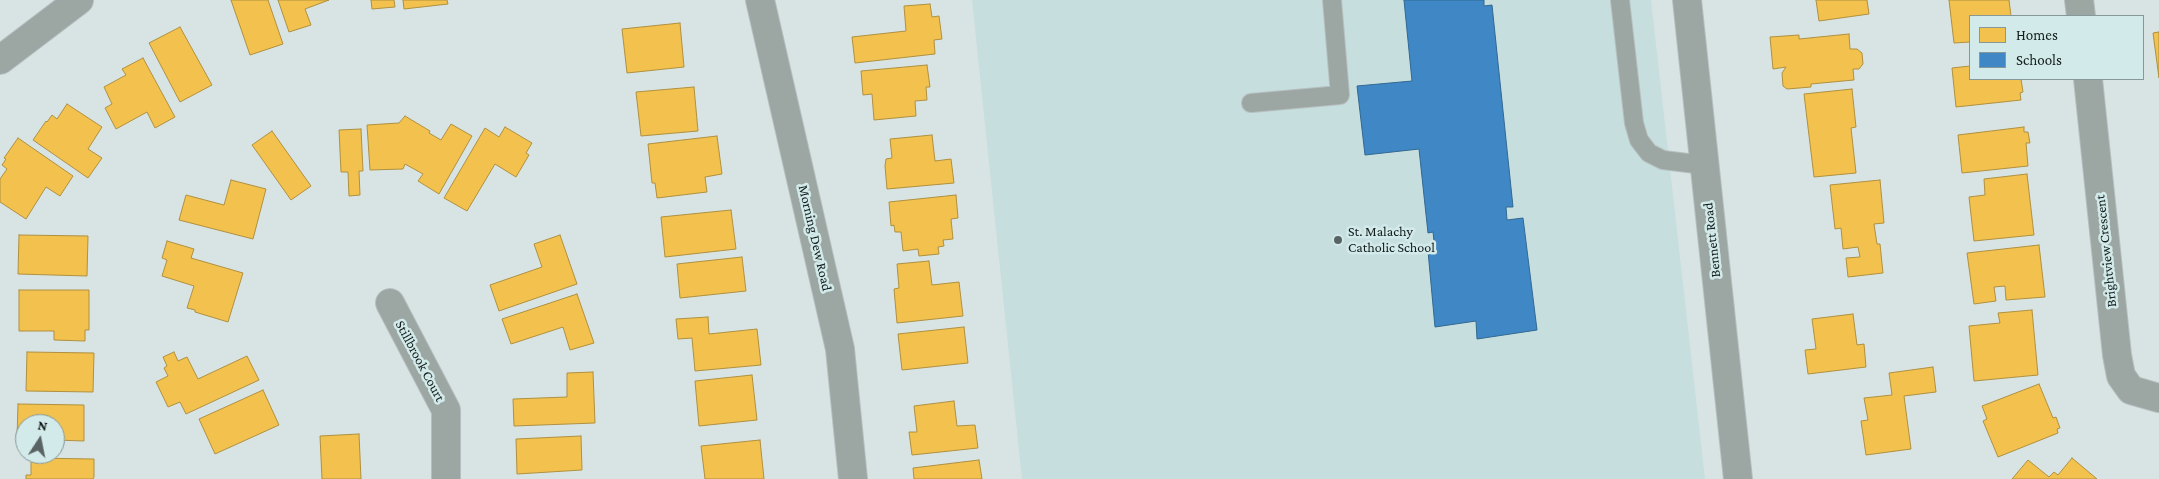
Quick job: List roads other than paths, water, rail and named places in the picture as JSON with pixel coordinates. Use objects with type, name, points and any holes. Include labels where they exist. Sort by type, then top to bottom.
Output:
[{"type":"street","points":[[0,60],[79,0]]},
{"type":"street","name":"Morning Dew Road","points":[[760,0],[840,349],[852,479]]},
{"type":"street","name":"Bennett Road","points":[[1687,0],[1738,479]]},
{"type":"street","points":[[2079,0],[2081,15]]},
{"type":"street","name":"Brightview Crescent","points":[[2088,80],[2116,354],[2121,376],[2132,390],[2159,398]]},
{"type":"street","name":"Stillbrook Court","points":[[390,303],[446,410],[446,479]]},
{"type":"lane","points":[[1251,103],[1340,95],[1332,0]]},
{"type":"lane","points":[[1620,0],[1634,123],[1639,140],[1649,153],[1663,160],[1704,164]]},
{"type":"place","name":"St. Malachy Catholic School","points":[[1338,240]]}]
